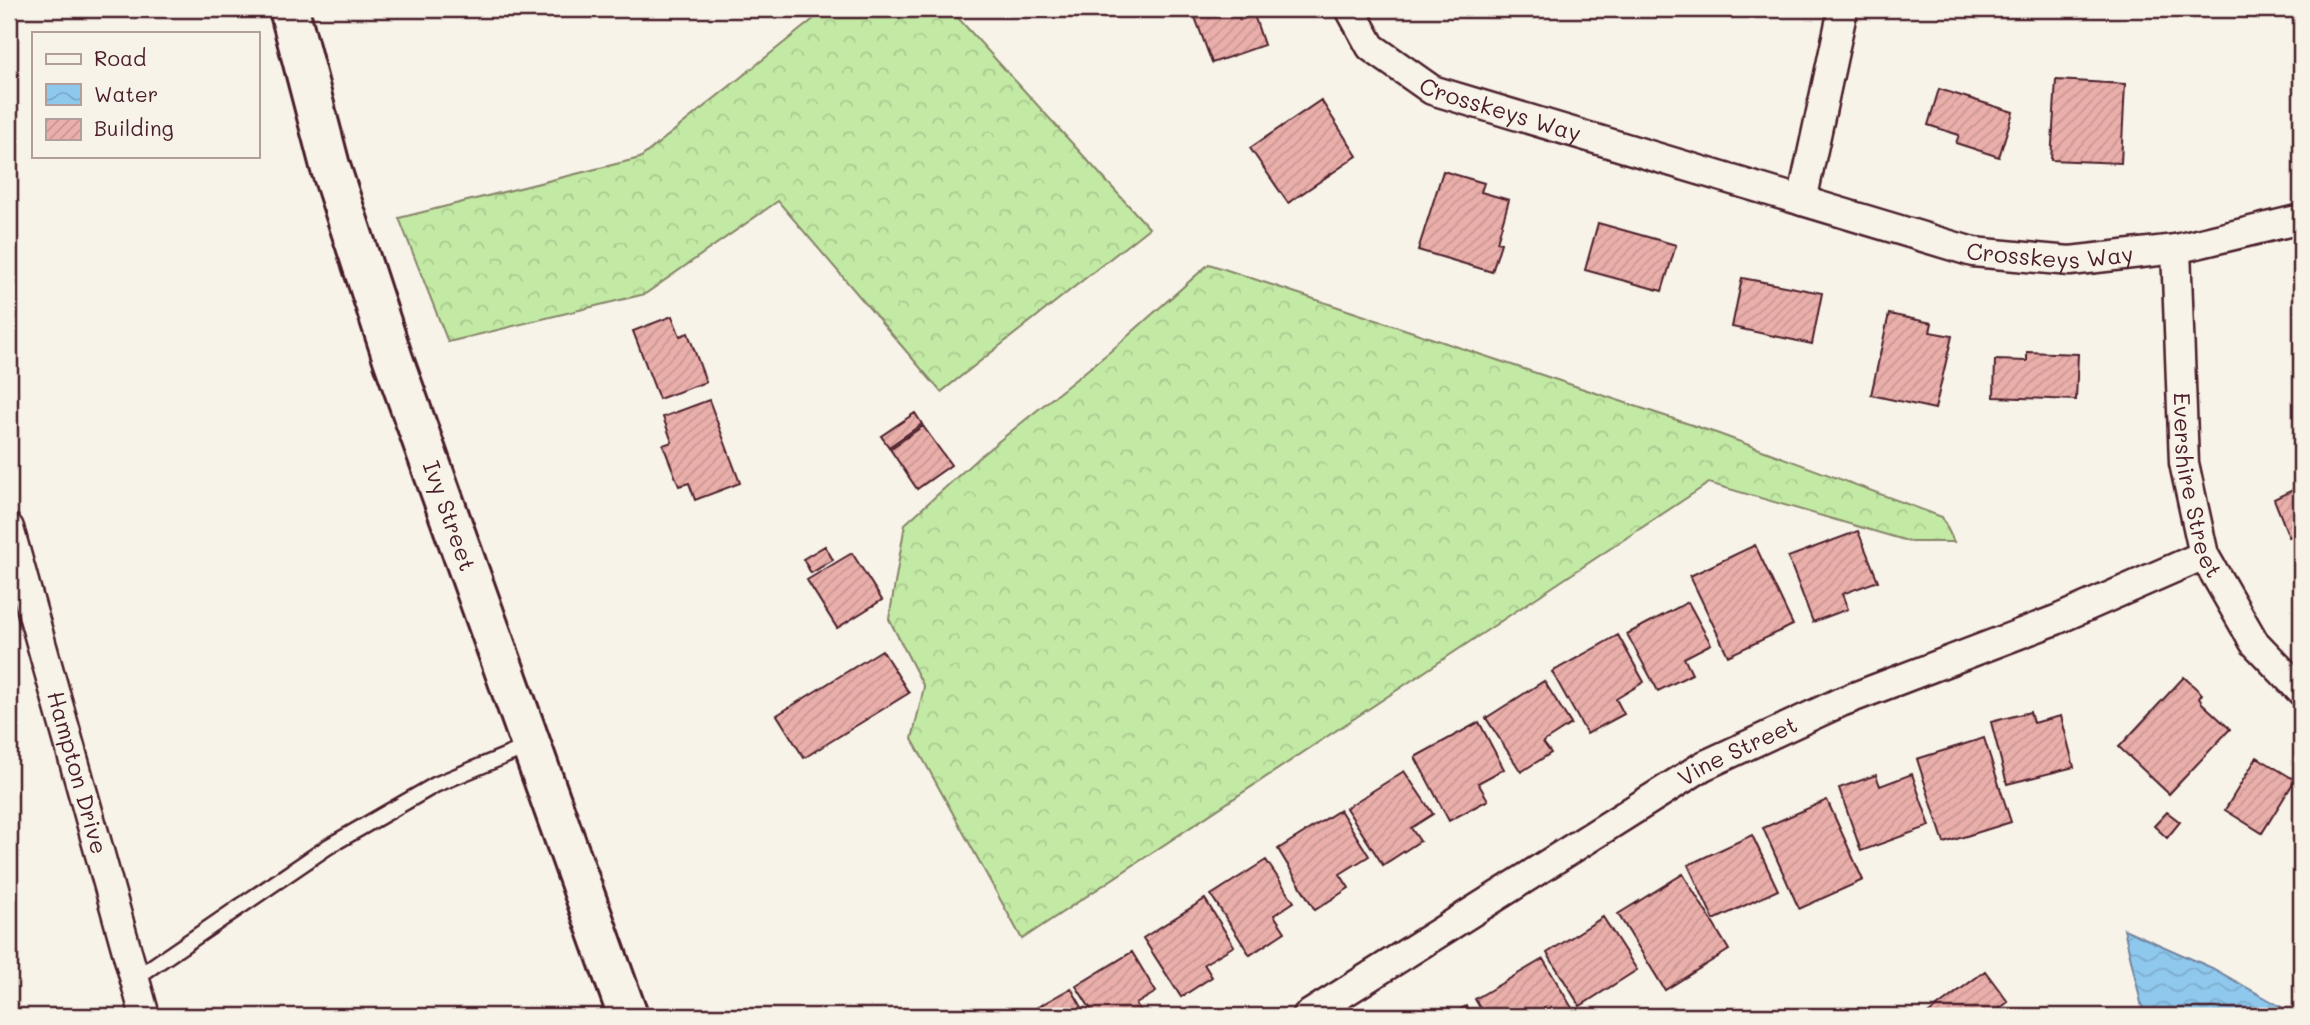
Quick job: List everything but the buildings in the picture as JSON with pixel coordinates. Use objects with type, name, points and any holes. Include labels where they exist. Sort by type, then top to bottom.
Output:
[{"type":"main road","name":"Ivy Street","points":[[289,9],[338,192],[393,359],[529,746],[628,1016]]},
{"type":"street","name":"Crosskeys Way","points":[[1350,9],[1371,47],[1432,90],[1973,252],[2070,261],[2176,249],[2301,219]]},
{"type":"street","points":[[1802,201],[1843,9]]},
{"type":"street","name":"Evershire Street","points":[[2176,249],[2184,463],[2204,555],[2254,642],[2301,691]]},
{"type":"street","name":"Hampton Drive","points":[[9,528],[145,1016]]},
{"type":"street","name":"Vine Street","points":[[1307,1016],[1703,766],[1841,702],[2056,620],[2204,555]]},
{"type":"lane","points":[[134,979],[329,846],[435,785],[529,746]]},
{"type":"green space","points":[[826,9],[950,9],[1149,228],[941,392],[778,201],[645,294],[448,342],[399,218],[640,158]]},
{"type":"green space","points":[[1209,264],[1719,434],[1942,517],[1954,542],[1911,542],[1709,483],[1022,939],[912,739],[924,687],[889,619],[905,524],[978,458],[1112,350]]},
{"type":"water","points":[[2124,929],[2212,968],[2297,1016],[2144,1016]]}]
